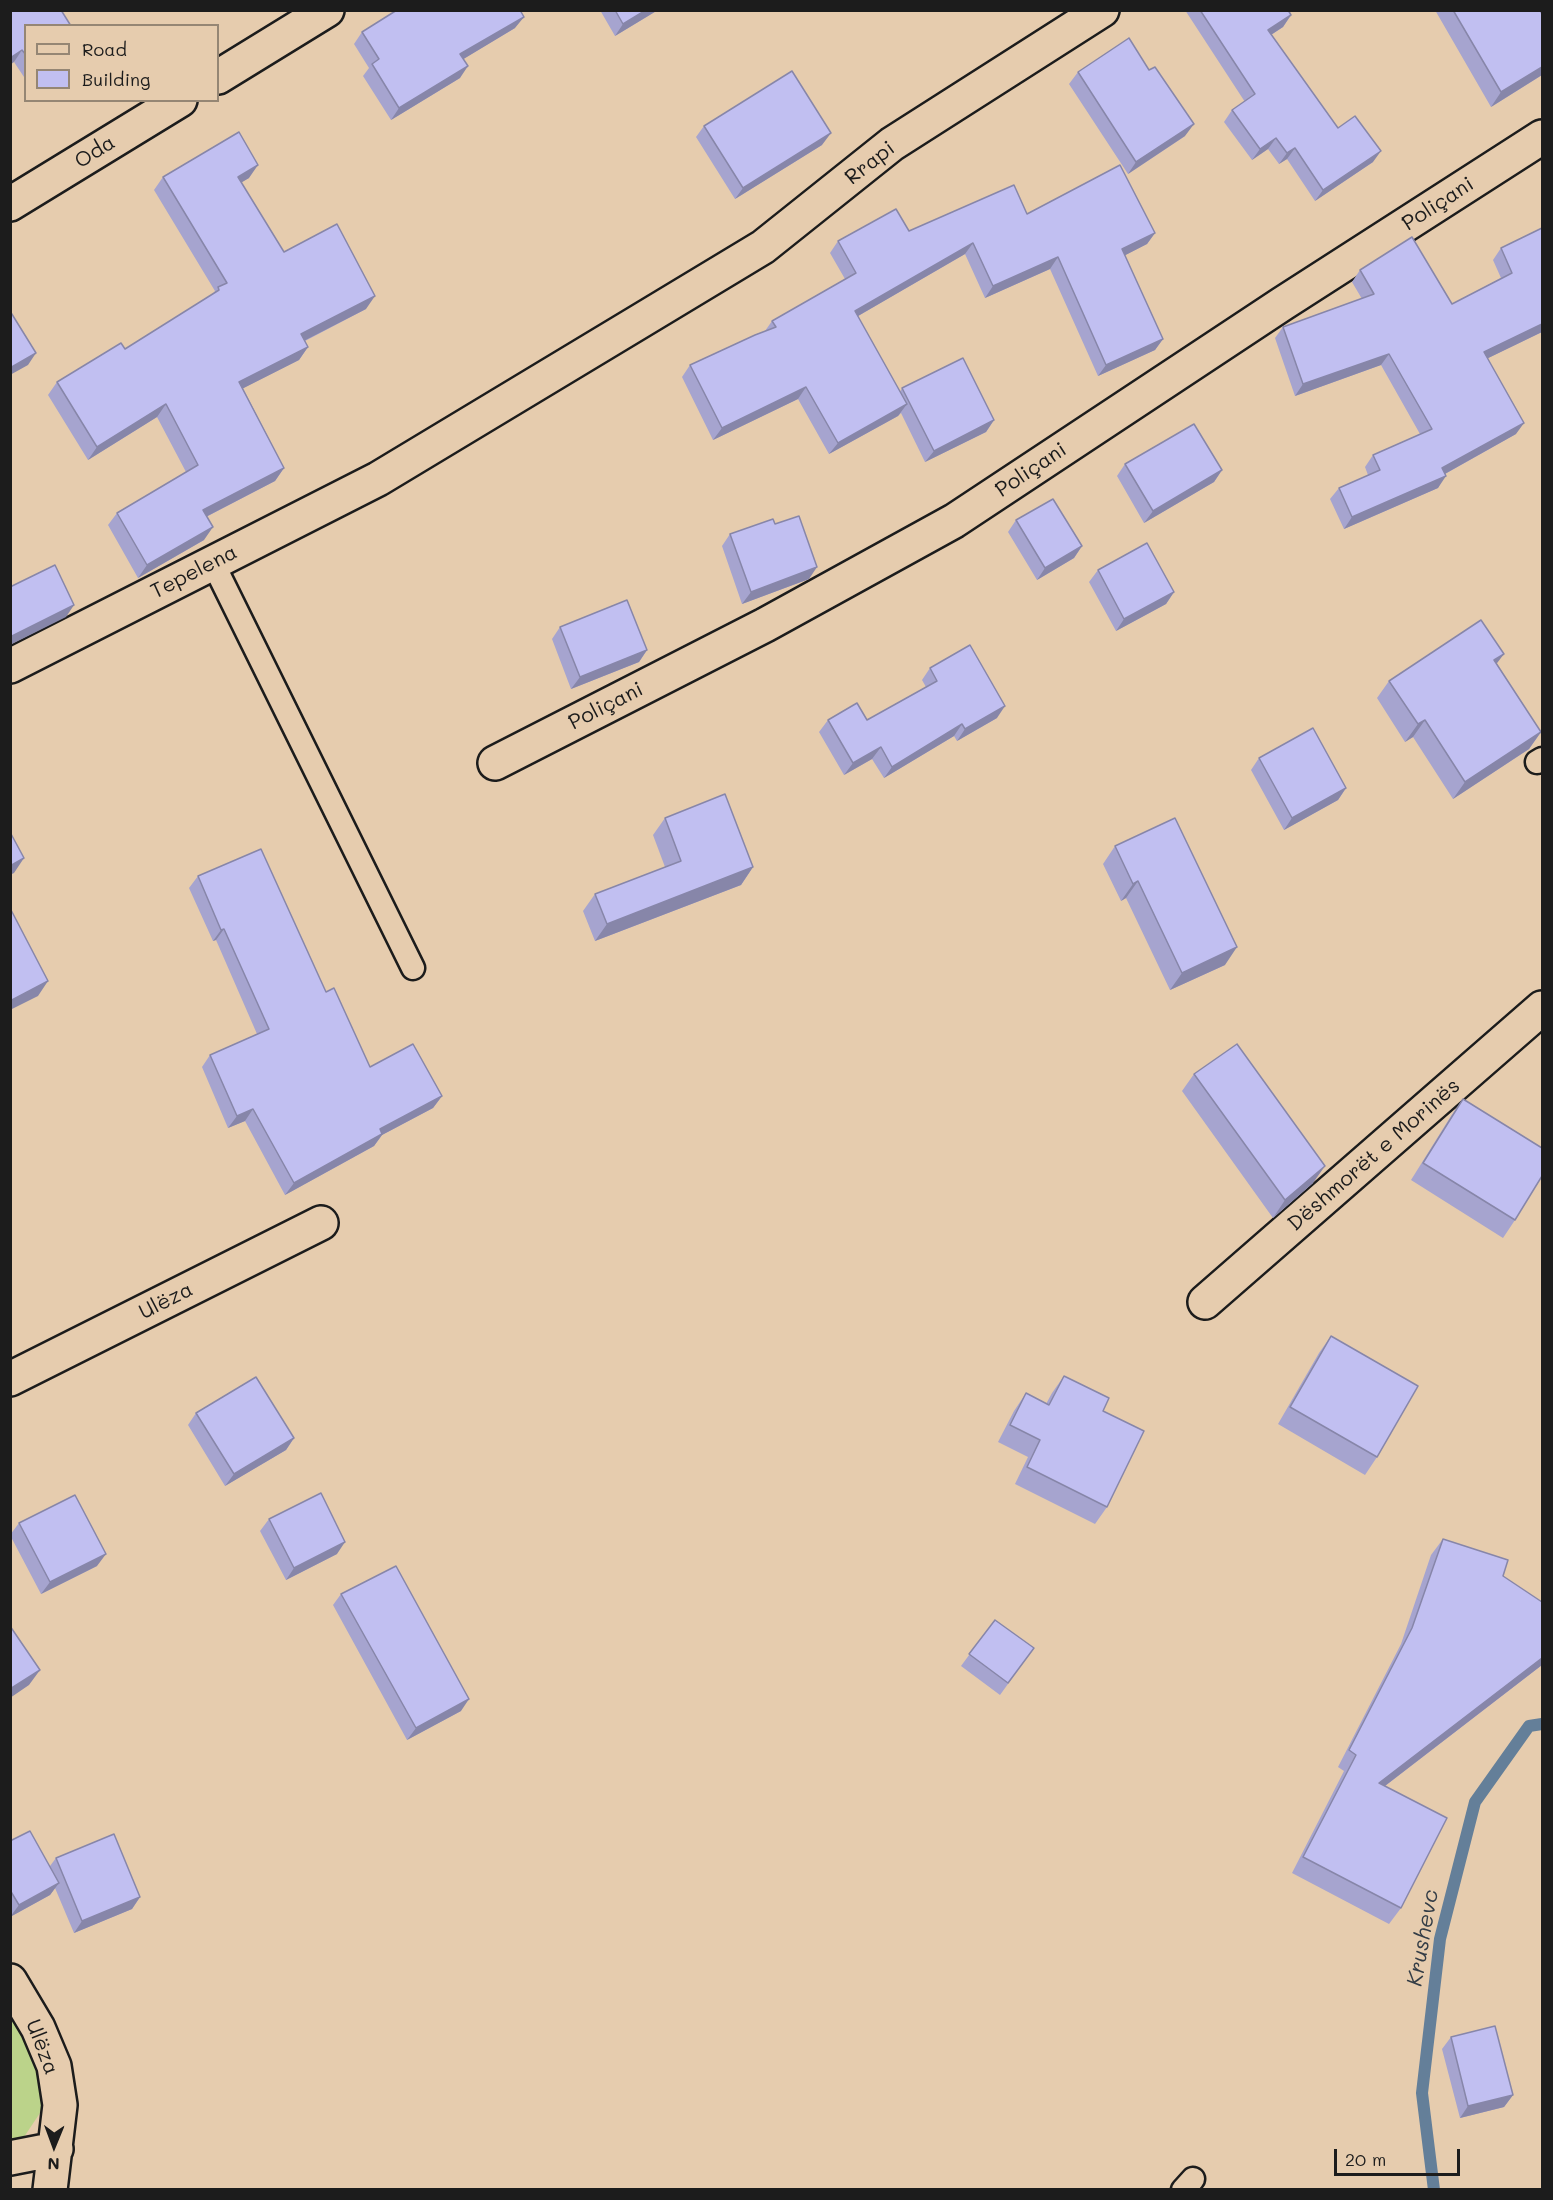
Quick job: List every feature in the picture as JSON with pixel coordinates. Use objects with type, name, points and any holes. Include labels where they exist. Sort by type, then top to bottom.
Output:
[{"type":"street","points":[[219,76],[327,10]]},
{"type":"street","name":"Rrapi","points":[[378,479],[763,247],[892,144],[1102,10]]},
{"type":"street","name":"Oda","points":[[10,204],[177,102]]},
{"type":"street","name":"Poliçani","points":[[495,763],[765,625],[954,521],[1542,137]]},
{"type":"street","name":"Tepelena","points":[[10,666],[378,479]]},
{"type":"street","name":"Dëshmorët e Morinës","points":[[1205,1302],[1542,1008]]},
{"type":"street","name":"Ulëza","points":[[10,1379],[321,1222]]},
{"type":"street","name":"Ulëza","points":[[10,1981],[38,2028],[54,2066],[60,2105],[50,2190]]},
{"type":"street","points":[[10,2158],[56,2150]]},
{"type":"lane","points":[[213,563],[413,968]]},
{"type":"green space","points":[[10,1992],[48,2101],[18,2146],[10,2149]]},
{"type":"building","points":[[10,10],[61,10],[70,24],[24,24],[24,52],[22,50],[10,58]]},
{"type":"building","points":[[397,10],[520,10],[524,17],[460,54],[468,66],[399,108],[372,64],[379,59],[362,32]]},
{"type":"building","points":[[615,10],[646,10],[623,24]]},
{"type":"building","points":[[1200,10],[1288,10],[1291,15],[1268,30],[1338,128],[1355,116],[1381,151],[1323,190],[1295,148],[1287,153],[1276,138],[1260,149],[1232,110],[1255,94]]},
{"type":"building","points":[[1453,10],[1540,10],[1542,14],[1542,67],[1501,92]]},
{"type":"building","points":[[1129,38],[1149,70],[1155,67],[1194,124],[1136,162],[1078,72]]},
{"type":"building","points":[[792,71],[831,133],[743,188],[704,126]]},
{"type":"building","points":[[239,132],[258,165],[238,177],[284,252],[337,224],[375,296],[301,334],[308,347],[239,382],[284,468],[203,510],[213,527],[147,565],[117,513],[198,465],[166,404],[97,447],[57,382],[121,343],[125,349],[227,283],[163,177]]},
{"type":"building","points":[[1120,165],[1155,233],[1122,249],[1163,339],[1106,365],[1058,257],[993,286],[973,243],[855,311],[907,404],[838,443],[806,387],[722,428],[690,365],[776,327],[772,321],[856,273],[838,241],[896,209],[909,231],[1014,185],[1027,214]]},
{"type":"building","points":[[1542,228],[1542,324],[1484,352],[1524,423],[1442,468],[1446,476],[1352,517],[1339,488],[1380,470],[1373,455],[1432,429],[1389,354],[1303,384],[1283,327],[1374,294],[1360,270],[1412,237],[1452,304],[1512,273],[1501,248]]},
{"type":"building","points":[[10,311],[36,353],[10,368]]},
{"type":"building","points":[[963,358],[994,420],[934,451],[902,388]]},
{"type":"building","points":[[1194,424],[1222,470],[1153,511],[1125,464]]},
{"type":"building","points":[[1053,499],[1082,546],[1045,568],[1016,520]]},
{"type":"building","points":[[799,516],[817,567],[751,592],[730,534],[773,519],[775,524]]},
{"type":"building","points":[[1147,543],[1174,592],[1124,619],[1098,570]]},
{"type":"building","points":[[55,565],[74,605],[10,637],[10,587]]},
{"type":"building","points":[[627,600],[647,650],[580,677],[560,627]]},
{"type":"building","points":[[1481,620],[1504,654],[1494,660],[1541,732],[1465,782],[1425,720],[1418,724],[1389,681]]},
{"type":"building","points":[[970,645],[1005,706],[965,729],[962,724],[892,767],[881,747],[853,763],[828,720],[857,703],[867,720],[937,681],[930,668]]},
{"type":"building","points":[[1313,728],[1346,788],[1292,818],[1259,758]]},
{"type":"building","points":[[725,794],[753,867],[607,924],[595,894],[681,861],[665,818]]},
{"type":"building","points":[[1175,818],[1237,947],[1182,973],[1138,881],[1133,884],[1115,846]]},
{"type":"building","points":[[10,832],[24,858],[10,866]]},
{"type":"building","points":[[261,849],[326,992],[334,988],[370,1067],[413,1044],[442,1096],[380,1129],[382,1134],[294,1183],[253,1109],[237,1116],[210,1055],[269,1029],[224,929],[221,930],[198,876]]},
{"type":"building","points":[[10,908],[48,981],[10,1001]]},
{"type":"building","points":[[1237,1044],[1325,1166],[1285,1200],[1194,1074]]},
{"type":"building","points":[[1463,1099],[1542,1148],[1542,1176],[1515,1220],[1423,1163]]},
{"type":"building","points":[[1331,1336],[1418,1386],[1377,1457],[1290,1407]]},
{"type":"building","points":[[1064,1376],[1109,1398],[1103,1411],[1144,1431],[1107,1507],[1027,1467],[1040,1440],[1010,1425],[1026,1393],[1049,1405]]},
{"type":"building","points":[[256,1377],[294,1438],[234,1474],[196,1413]]},
{"type":"building","points":[[321,1493],[345,1542],[294,1568],[269,1519]]},
{"type":"building","points":[[75,1495],[106,1554],[50,1582],[19,1523]]},
{"type":"building","points":[[1443,1539],[1508,1560],[1503,1576],[1542,1602],[1542,1658],[1379,1783],[1447,1818],[1401,1908],[1303,1857],[1356,1755],[1349,1750],[1412,1628]]},
{"type":"building","points":[[396,1566],[469,1699],[416,1728],[341,1594]]},
{"type":"building","points":[[995,1620],[1034,1648],[1008,1683],[969,1654]]},
{"type":"building","points":[[10,1626],[40,1670],[10,1689]]},
{"type":"building","points":[[30,1831],[59,1883],[19,1905],[10,1890],[10,1841]]},
{"type":"building","points":[[114,1834],[140,1897],[82,1921],[56,1858]]},
{"type":"building","points":[[1495,2026],[1513,2095],[1468,2106],[1451,2037]]},
{"type":"waterway","name":"Krushevc","points":[[1434,2190],[1422,2093],[1440,1939],[1475,1802],[1529,1726],[1542,1724]]}]
